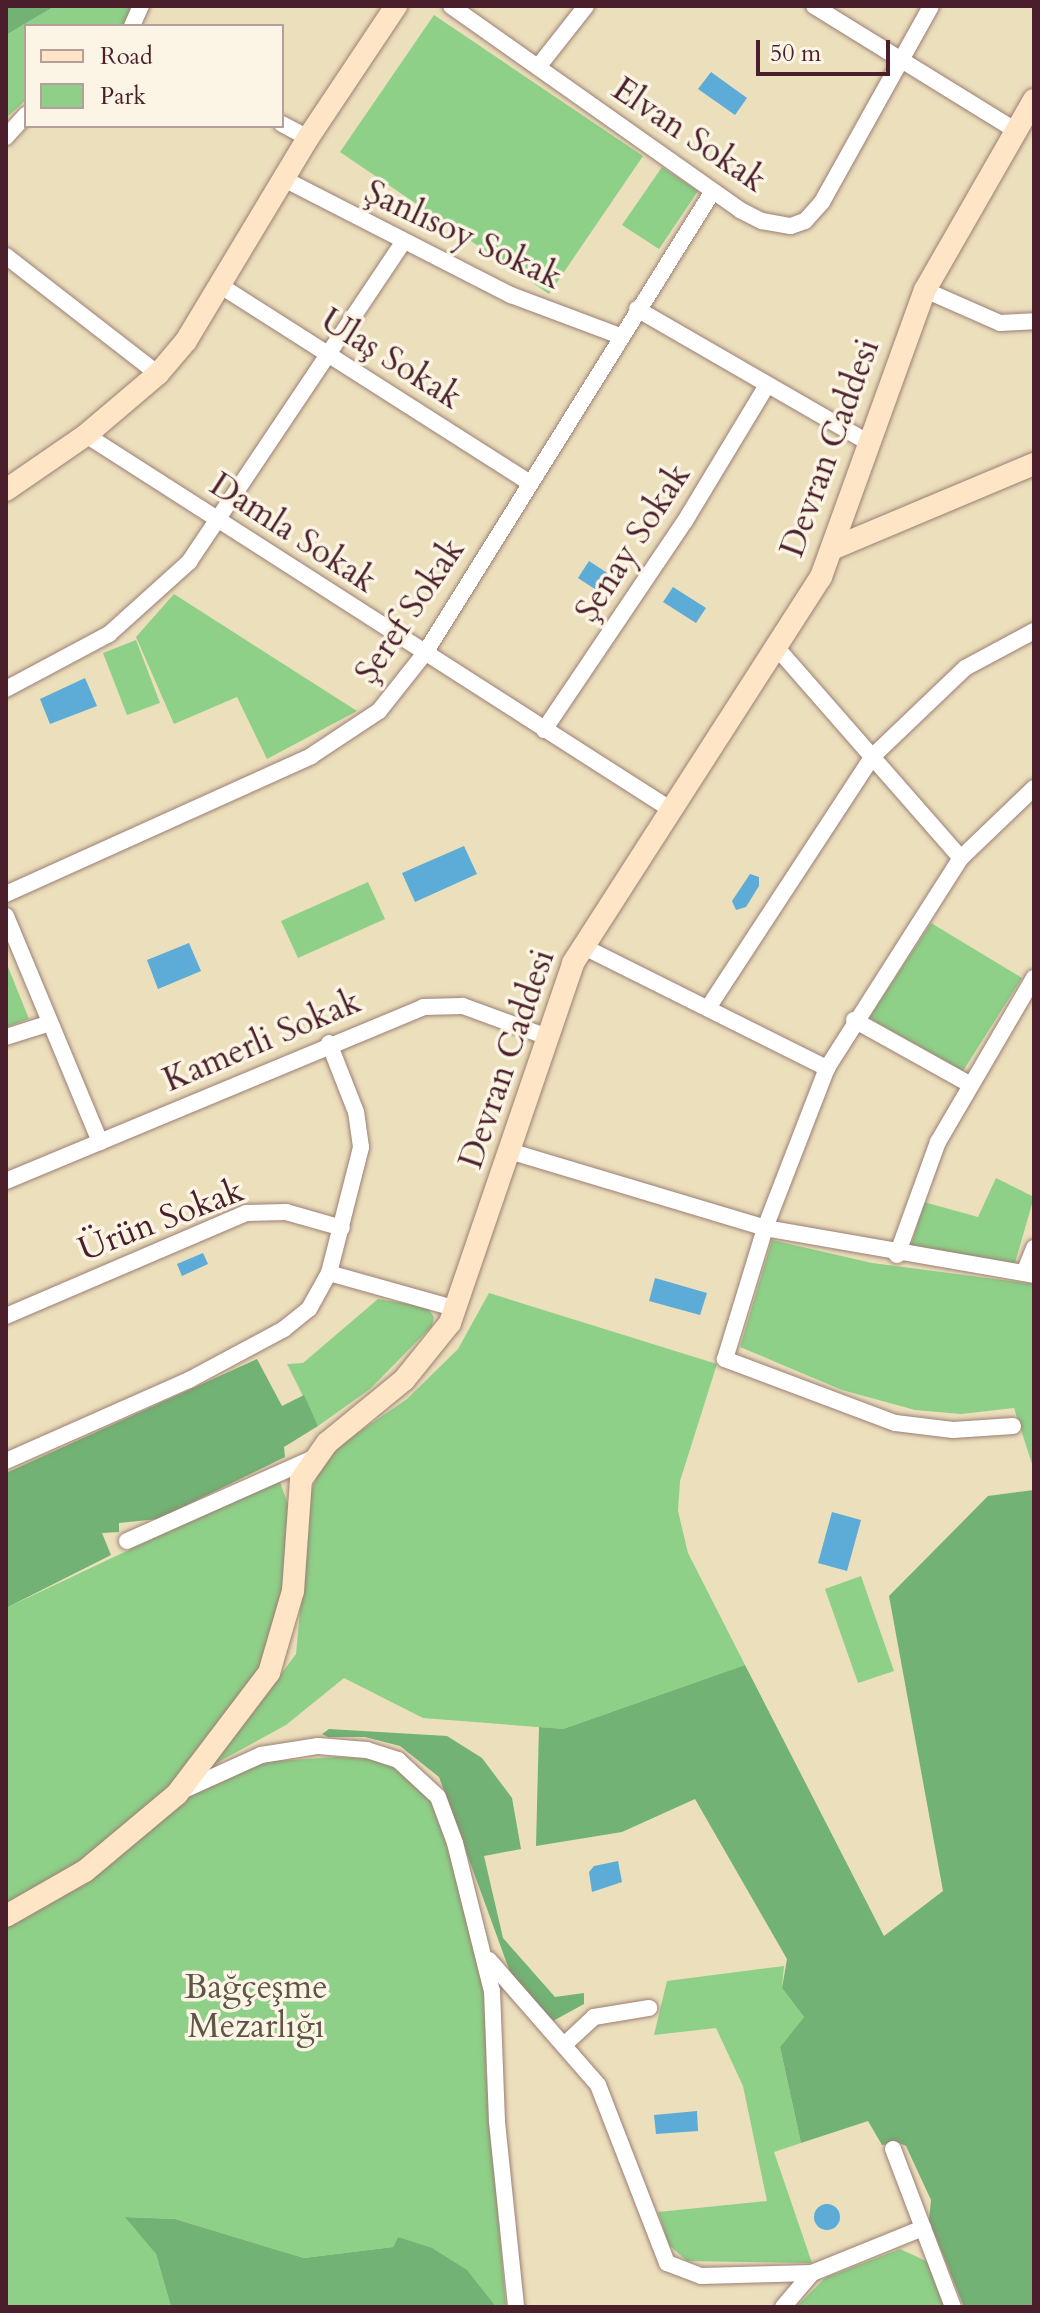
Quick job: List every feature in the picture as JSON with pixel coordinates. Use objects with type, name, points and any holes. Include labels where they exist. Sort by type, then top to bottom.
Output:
[{"type":"main road","points":[[6,490],[86,435],[158,374],[221,286],[308,138],[396,6]]},
{"type":"main road","name":"Devran Caddesi","points":[[6,1916],[85,1871],[177,1794],[250,1702],[280,1648],[297,1558],[298,1494],[313,1458],[422,1362],[457,1309],[545,1036],[582,946],[777,648],[834,548],[925,290],[1034,100]]},
{"type":"main road","points":[[834,548],[1034,464]]},
{"type":"street","name":"Elvan Sokak","points":[[451,6],[713,191],[762,221],[791,226],[805,221],[822,202],[931,6]]},
{"type":"street","points":[[538,67],[586,6]]},
{"type":"street","points":[[814,6],[1016,131]]},
{"type":"street","points":[[6,137],[24,117]]},
{"type":"street","points":[[284,125],[308,138]]},
{"type":"street","name":"Şanlısoy Sokak","points":[[284,179],[402,244],[511,295],[620,336]]},
{"type":"street","name":"Şeref Sokak","points":[[6,894],[337,743],[379,711],[425,653],[713,191]]},
{"type":"street","points":[[6,689],[89,647],[141,609],[189,562],[402,244]]},
{"type":"street","points":[[6,256],[158,374]]},
{"type":"street","name":"Ulaş Sokak","points":[[221,286],[529,482]]},
{"type":"street","points":[[925,290],[1000,323],[1034,321]]},
{"type":"street","points":[[637,309],[869,443]]},
{"type":"street","name":"Şenay Sokak","points":[[544,730],[685,521],[767,385]]},
{"type":"street","name":"Damla Sokak","points":[[86,435],[670,809]]},
{"type":"street","points":[[708,1008],[873,756],[965,668],[1034,631]]},
{"type":"street","points":[[777,648],[961,858]]},
{"type":"street","points":[[1013,1426],[953,1430],[895,1423],[725,1359],[765,1228],[827,1068],[854,1020],[961,858],[1034,788]]},
{"type":"street","points":[[6,916],[100,1142]]},
{"type":"street","points":[[582,946],[827,1068]]},
{"type":"street","points":[[897,1255],[926,1170],[969,1084],[1028,999],[1034,978]]},
{"type":"street","name":"Kamerli Sokak","points":[[6,1181],[329,1043],[423,1007],[451,1003],[545,1036]]},
{"type":"street","points":[[854,1020],[969,1084]]},
{"type":"street","points":[[6,1037],[50,1023]]},
{"type":"street","points":[[6,1461],[189,1380],[284,1329],[309,1309],[329,1273],[359,1163],[361,1131],[329,1043]]},
{"type":"street","points":[[509,1151],[765,1228],[897,1255],[1029,1274],[1034,1248]]},
{"type":"street","name":"Ürün Sokak","points":[[6,1316],[246,1213],[286,1212],[342,1228]]},
{"type":"street","points":[[329,1273],[457,1309]]},
{"type":"street","points":[[127,1541],[313,1458]]},
{"type":"street","points":[[177,1794],[232,1765],[287,1749],[348,1748],[398,1760],[428,1784],[444,1809],[485,1956],[516,2307]]},
{"type":"street","points":[[485,1956],[564,2045],[606,2101],[667,2263],[701,2276],[812,2273],[923,2228]]},
{"type":"street","points":[[564,2045],[594,2017],[649,2008]]},
{"type":"street","points":[[893,2149],[953,2307]]},
{"type":"street","points":[[783,2307],[812,2273]]},
{"type":"green space","points":[[6,6],[55,6],[24,24],[6,35]]},
{"type":"green space","points":[[55,6],[132,6],[125,24],[25,24]]},
{"type":"green space","points":[[434,15],[643,156],[549,294],[340,152]]},
{"type":"green space","points":[[24,24],[24,102],[6,118],[6,35]]},
{"type":"green space","points":[[662,167],[698,191],[659,249],[622,225]]},
{"type":"green space","points":[[174,594],[357,711],[267,759],[237,697],[174,724],[136,637]]},
{"type":"green space","points":[[136,640],[160,703],[127,715],[103,653]]},
{"type":"green space","points":[[368,882],[385,919],[298,958],[281,921]]},
{"type":"green space","points":[[931,923],[1022,978],[963,1071],[869,1018]]},
{"type":"green space","points":[[6,962],[29,1019],[6,1027]]},
{"type":"green space","points":[[996,1178],[1034,1197],[1015,1263],[911,1246],[924,1202],[978,1217]]},
{"type":"green space","points":[[772,1240],[872,1263],[1034,1284],[1034,1470],[1014,1408],[961,1414],[915,1410],[842,1390],[740,1347]]},
{"type":"green space","points":[[489,1293],[717,1364],[680,1481],[678,1511],[688,1553],[745,1665],[563,1729],[423,1718],[344,1678],[286,1725],[213,1765],[296,1654],[311,1493],[317,1475],[340,1445],[407,1399],[458,1349]]},
{"type":"green space","points":[[378,1299],[427,1307],[434,1317],[432,1326],[370,1389],[318,1426],[287,1364],[303,1363]]},
{"type":"green space","points":[[257,1359],[282,1406],[304,1395],[318,1426],[284,1447],[285,1457],[158,1519],[119,1523],[119,1532],[102,1533],[111,1555],[6,1608],[6,1473]]},
{"type":"green space","name":"Bağçeşme Mezarlığı","points":[[279,1479],[291,1513],[281,1604],[261,1666],[178,1793],[247,1763],[336,1757],[372,1759],[394,1767],[434,1803],[443,1821],[487,2002],[486,2070],[506,2307],[496,2307],[398,2237],[393,2247],[304,2258],[175,2219],[127,2217],[156,2254],[171,2307],[6,2307],[6,1608]]},
{"type":"green space","points":[[1034,1490],[1034,2307],[964,2307],[929,2220],[931,2200],[906,2146],[897,2142],[882,2145],[868,2121],[801,2143],[780,2047],[804,2017],[782,1988],[787,1959],[695,1799],[622,1832],[536,1846],[539,1727],[563,1729],[745,1665],[884,1936],[943,1891],[889,1596],[988,1496]]},
{"type":"green space","points":[[861,1576],[894,1671],[858,1683],[825,1589]]},
{"type":"green space","points":[[329,1729],[447,1736],[482,1758],[512,1798],[521,1849],[484,1856],[503,1938],[555,1997],[584,1993],[584,2004],[553,2021],[510,1972],[439,1777],[400,1746],[365,1737],[328,1737],[322,1734]]},
{"type":"green space","points":[[784,1966],[782,1988],[804,2017],[780,2047],[801,2143],[774,2152],[812,2263],[687,2261],[669,2245],[658,2212],[767,2201],[743,2086],[716,2028],[654,2035],[667,1981]]},
{"type":"green space","points":[[125,2217],[175,2219],[304,2258],[393,2247],[398,2237],[432,2248],[467,2270],[496,2307],[171,2307],[156,2254]]},
{"type":"green space","points":[[900,2249],[928,2262],[945,2307],[796,2307],[825,2278]]},
{"type":"water","points":[[711,72],[747,98],[735,115],[698,89]]},
{"type":"water","points":[[589,561],[615,578],[604,595],[578,578]]},
{"type":"water","points":[[673,587],[706,608],[696,623],[663,602]]},
{"type":"water","points":[[85,678],[97,706],[50,724],[40,699]]},
{"type":"water","points":[[464,846],[477,874],[415,902],[402,873]]},
{"type":"water","points":[[750,874],[759,877],[759,886],[746,907],[736,910],[732,901]]},
{"type":"water","points":[[189,943],[201,971],[158,989],[147,960]]},
{"type":"water","points":[[203,1253],[208,1264],[182,1276],[177,1264]]},
{"type":"water","points":[[655,1278],[707,1293],[700,1315],[649,1301]]},
{"type":"water","points":[[832,1512],[861,1520],[847,1571],[818,1563]]},
{"type":"water","points":[[618,1861],[622,1882],[592,1892],[589,1872],[594,1866]]},
{"type":"water","points":[[697,2111],[698,2131],[656,2134],[654,2115]]},
{"type":"water","points":[[827,2204],[836,2208],[840,2217],[836,2226],[827,2230],[818,2226],[814,2217],[818,2208]]}]
